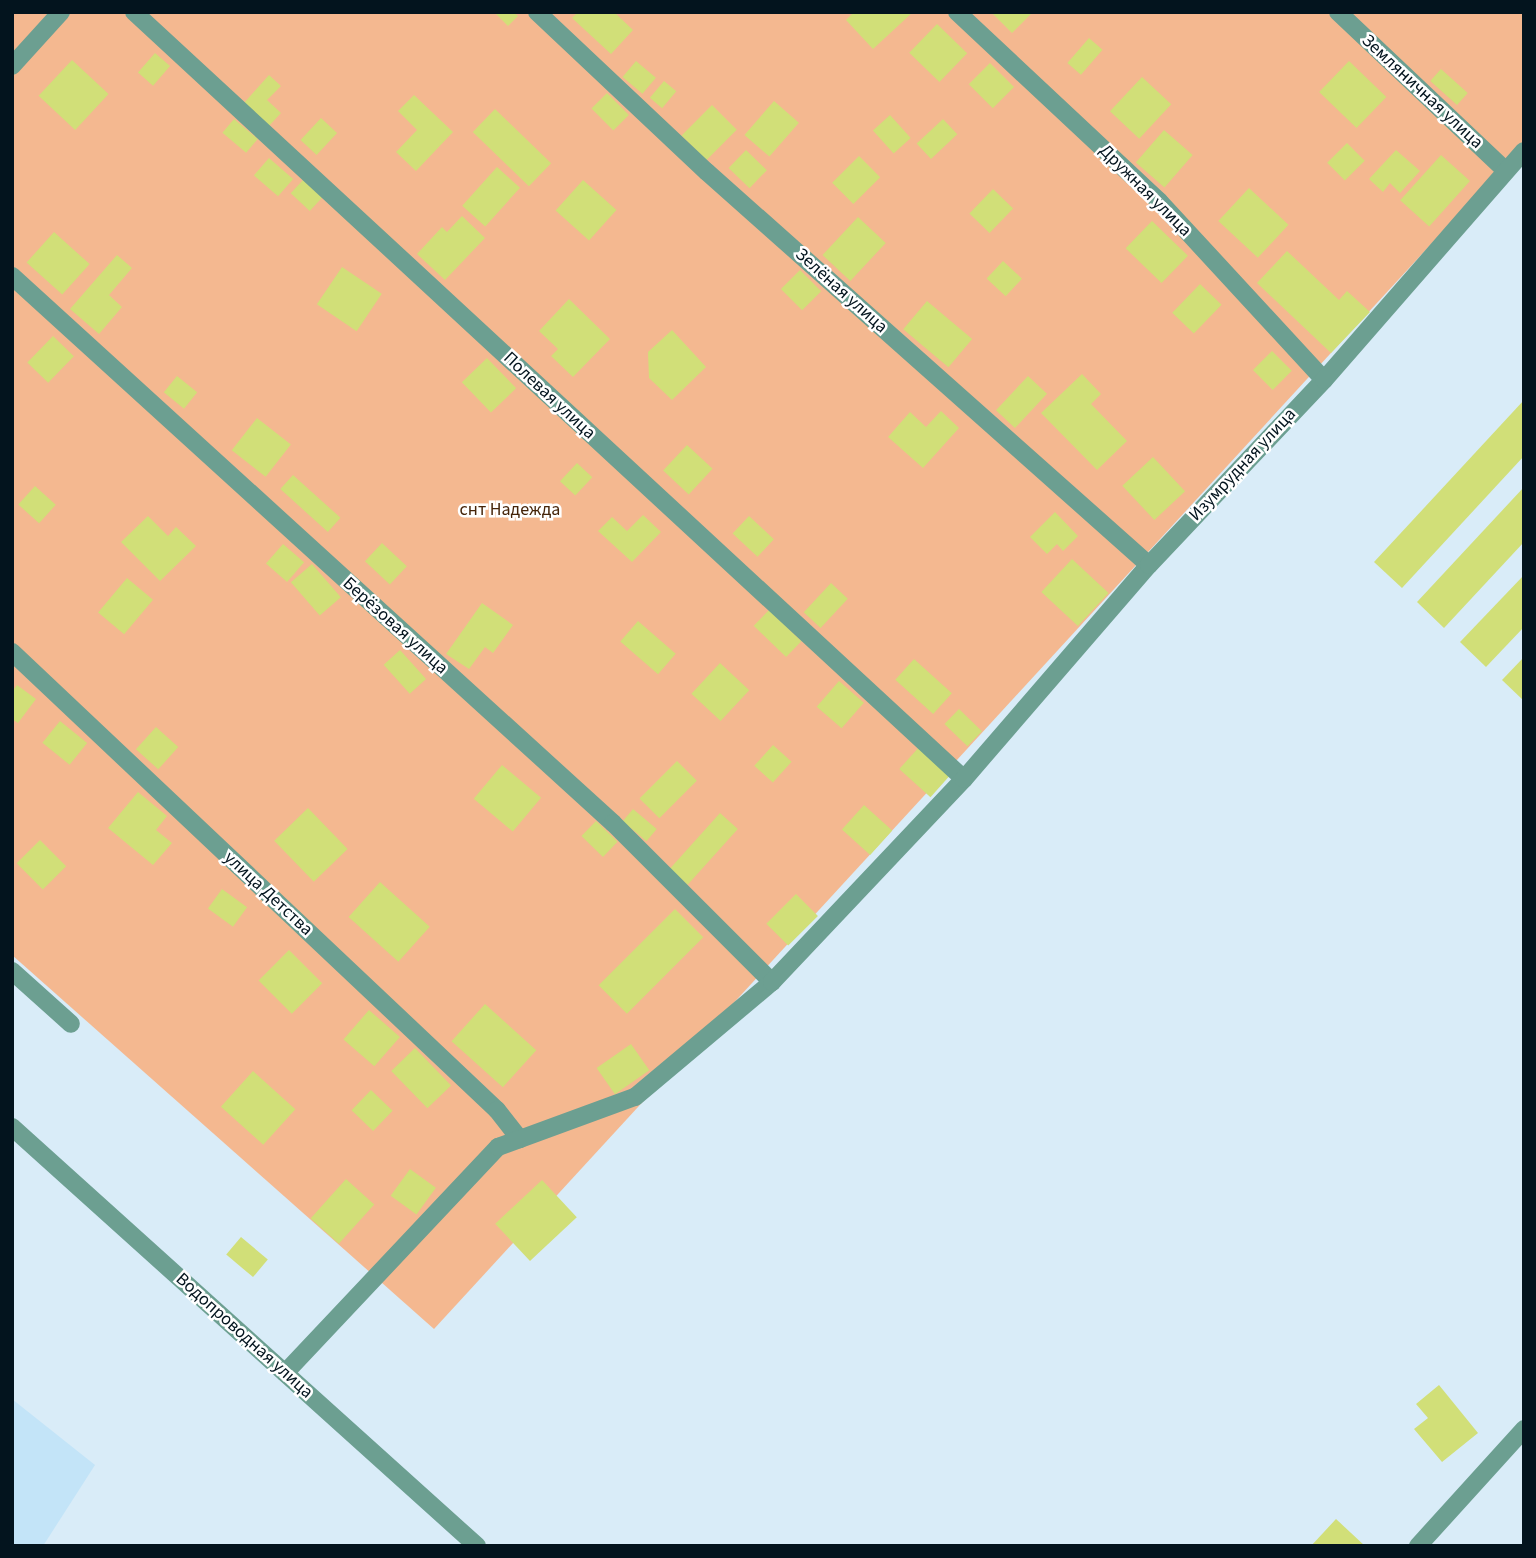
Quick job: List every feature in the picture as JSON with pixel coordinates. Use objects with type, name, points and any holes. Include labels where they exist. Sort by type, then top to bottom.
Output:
[{"type":"street","points":[[12,66],[61,12]]},
{"type":"street","name":"Полевая улица","points":[[134,12],[964,779]]},
{"type":"street","name":"Зелёная улица","points":[[537,12],[707,172],[1149,565]]},
{"type":"street","name":"Дружная улица","points":[[957,12],[1159,201],[1324,380]]},
{"type":"street","name":"Земляничная улица","points":[[1338,12],[1506,171]]},
{"type":"street","name":"Изумрудная улица","points":[[285,1373],[498,1147],[635,1097],[772,982],[964,779],[1149,565],[1324,380],[1524,151]]},
{"type":"street","name":"Берёзовая улица","points":[[12,276],[614,823],[772,982]]},
{"type":"street","name":"улица Детства","points":[[12,652],[497,1110],[520,1139]]},
{"type":"street","points":[[12,971],[71,1024]]},
{"type":"street","name":"Водопроводная улица","points":[[12,1127],[477,1546]]},
{"type":"street","points":[[1419,1546],[1524,1429]]},
{"type":"shaded area","points":[[12,1399],[95,1465],[43,1546],[12,1546]]},
{"type":"green space","name":"снт Надежда","points":[[12,12],[1524,12],[1524,143],[434,1329],[12,955]]},
{"type":"building","points":[[494,12],[513,12],[518,16],[508,26]]},
{"type":"building","points":[[578,12],[614,12],[633,30],[611,54],[572,18]]},
{"type":"building","points":[[854,12],[913,12],[873,49],[846,20]]},
{"type":"building","points":[[991,12],[1033,12],[1012,33]]},
{"type":"building","points":[[937,24],[967,53],[939,82],[909,53]]},
{"type":"building","points":[[1089,38],[1103,50],[1081,75],[1067,63]]},
{"type":"building","points":[[155,53],[170,66],[153,86],[138,73]]},
{"type":"building","points":[[72,60],[109,94],[75,130],[39,96]]},
{"type":"building","points":[[636,61],[656,78],[642,94],[623,77]]},
{"type":"building","points":[[1349,61],[1386,97],[1357,128],[1319,92]]},
{"type":"building","points":[[990,63],[1014,87],[993,108],[969,84]]},
{"type":"building","points":[[1441,69],[1468,93],[1457,105],[1430,81]]},
{"type":"building","points":[[269,75],[281,86],[267,100],[281,113],[268,127],[243,104]]},
{"type":"building","points":[[1142,77],[1171,104],[1139,139],[1110,111]]},
{"type":"building","points":[[664,81],[676,91],[662,108],[650,98]]},
{"type":"building","points":[[607,93],[629,115],[613,130],[591,109]]},
{"type":"building","points":[[414,95],[453,132],[416,171],[396,152],[417,130],[398,111]]},
{"type":"building","points":[[774,101],[799,123],[769,157],[744,135]]},
{"type":"building","points":[[712,105],[737,130],[706,160],[682,135]]},
{"type":"building","points":[[495,109],[551,163],[529,186],[473,132]]},
{"type":"building","points":[[890,115],[911,138],[894,153],[873,130]]},
{"type":"building","points":[[321,118],[337,133],[317,155],[301,140]]},
{"type":"building","points":[[234,119],[258,139],[246,153],[222,133]]},
{"type":"building","points":[[943,119],[957,134],[931,159],[917,144]]},
{"type":"building","points":[[1164,130],[1193,155],[1164,187],[1136,162]]},
{"type":"building","points":[[1347,143],[1365,161],[1345,180],[1327,163]]},
{"type":"building","points":[[746,150],[767,170],[749,188],[729,168]]},
{"type":"building","points":[[1396,150],[1420,171],[1400,193],[1390,183],[1383,192],[1369,179]]},
{"type":"building","points":[[1441,155],[1470,181],[1429,226],[1400,200]]},
{"type":"building","points":[[859,156],[880,177],[853,204],[832,183]]},
{"type":"building","points":[[269,158],[293,179],[278,196],[254,175]]},
{"type":"building","points":[[497,167],[520,188],[485,226],[462,206]]},
{"type":"building","points":[[303,180],[322,198],[310,211],[291,193]]},
{"type":"building","points":[[583,180],[616,210],[589,241],[556,210]]},
{"type":"building","points":[[1249,188],[1288,225],[1258,258],[1218,221]]},
{"type":"building","points":[[993,189],[1013,208],[990,233],[969,213]]},
{"type":"building","points":[[462,216],[485,238],[445,280],[417,254],[442,227],[447,232]]},
{"type":"building","points":[[858,217],[886,243],[850,281],[823,255]]},
{"type":"building","points":[[1152,221],[1188,256],[1162,283],[1126,248]]},
{"type":"building","points":[[54,232],[90,264],[62,295],[27,262]]},
{"type":"building","points":[[1287,251],[1339,300],[1347,291],[1370,312],[1331,353],[1257,283]]},
{"type":"building","points":[[117,255],[132,268],[109,295],[122,307],[99,334],[70,309]]},
{"type":"building","points":[[1003,261],[1022,279],[1006,296],[987,279]]},
{"type":"building","points":[[342,267],[382,294],[357,331],[317,304]]},
{"type":"building","points":[[800,270],[821,291],[802,310],[781,289]]},
{"type":"building","points":[[1200,284],[1222,305],[1194,334],[1172,313]]},
{"type":"building","points":[[569,299],[610,339],[573,377],[551,356],[558,349],[539,331]]},
{"type":"building","points":[[927,301],[972,339],[948,367],[903,329]]},
{"type":"building","points":[[672,330],[706,367],[672,400],[649,378],[648,352]]},
{"type":"building","points":[[53,336],[74,356],[48,383],[27,363]]},
{"type":"building","points":[[1272,351],[1292,371],[1273,390],[1253,370]]},
{"type":"building","points":[[487,358],[516,388],[491,413],[462,382]]},
{"type":"building","points":[[1082,374],[1101,394],[1091,404],[1127,441],[1097,470],[1041,413]]},
{"type":"building","points":[[177,376],[197,392],[184,409],[164,392]]},
{"type":"building","points":[[1028,376],[1047,394],[1015,428],[996,410]]},
{"type":"building","points":[[1524,400],[1524,456],[1402,588],[1374,562]]},
{"type":"building","points":[[941,411],[959,428],[923,468],[888,437],[910,412],[926,427]]},
{"type":"building","points":[[257,418],[291,444],[266,477],[232,450]]},
{"type":"building","points":[[687,445],[713,469],[689,494],[663,471]]},
{"type":"building","points":[[1153,457],[1185,491],[1154,520],[1122,486]]},
{"type":"building","points":[[577,463],[592,477],[575,496],[560,481]]},
{"type":"building","points":[[293,475],[341,518],[328,532],[280,489]]},
{"type":"building","points":[[35,486],[56,505],[39,523],[18,505]]},
{"type":"building","points":[[1524,487],[1524,542],[1444,628],[1417,602]]},
{"type":"building","points":[[1055,512],[1078,536],[1063,551],[1057,544],[1047,554],[1030,537]]},
{"type":"building","points":[[643,515],[661,532],[632,562],[598,531],[612,517],[627,531]]},
{"type":"building","points":[[148,516],[168,536],[176,527],[196,546],[160,581],[121,542]]},
{"type":"building","points":[[749,516],[774,539],[757,557],[733,534]]},
{"type":"building","points":[[382,543],[407,566],[390,584],[365,561]]},
{"type":"building","points":[[283,544],[304,562],[287,582],[266,564]]},
{"type":"building","points":[[1072,559],[1109,593],[1078,626],[1041,592]]},
{"type":"building","points":[[312,564],[341,597],[320,616],[291,582]]},
{"type":"building","points":[[1524,575],[1524,627],[1486,667],[1460,642]]},
{"type":"building","points":[[127,578],[153,600],[124,634],[98,612]]},
{"type":"building","points":[[831,583],[848,599],[821,628],[804,612]]},
{"type":"building","points":[[482,603],[513,625],[493,653],[485,647],[469,669],[446,654]]},
{"type":"building","points":[[769,610],[801,641],[786,657],[754,626]]},
{"type":"building","points":[[638,621],[676,654],[658,674],[620,641]]},
{"type":"building","points":[[400,650],[426,679],[410,694],[384,665]]},
{"type":"building","points":[[1524,657],[1524,701],[1502,680]]},
{"type":"building","points":[[914,659],[952,693],[933,714],[895,680]]},
{"type":"building","points":[[720,663],[749,690],[721,721],[691,694]]},
{"type":"building","points":[[839,681],[864,703],[842,728],[817,707]]},
{"type":"building","points":[[17,685],[36,699],[18,723],[12,719],[12,692]]},
{"type":"building","points":[[959,709],[982,731],[967,746],[944,724]]},
{"type":"building","points":[[60,721],[87,743],[70,765],[42,743]]},
{"type":"building","points":[[156,727],[178,747],[158,769],[136,749]]},
{"type":"building","points":[[773,745],[792,762],[773,783],[754,766]]},
{"type":"building","points":[[920,746],[951,774],[930,797],[899,769]]},
{"type":"building","points":[[677,761],[697,781],[659,818],[640,798]]},
{"type":"building","points":[[502,765],[541,798],[513,831],[474,799]]},
{"type":"building","points":[[138,792],[167,816],[156,830],[172,843],[153,865],[108,828]]},
{"type":"building","points":[[864,805],[892,830],[870,855],[842,830]]},
{"type":"building","points":[[308,808],[348,849],[314,882],[274,841]]},
{"type":"building","points":[[633,809],[657,829],[646,841],[623,821]]},
{"type":"building","points":[[720,813],[738,829],[688,885],[670,869]]},
{"type":"building","points":[[596,821],[618,842],[603,857],[581,836]]},
{"type":"building","points":[[40,840],[66,866],[43,889],[17,863]]},
{"type":"building","points":[[380,882],[430,927],[398,962],[349,917]]},
{"type":"building","points":[[222,889],[247,907],[233,927],[208,908]]},
{"type":"building","points":[[796,894],[818,916],[788,946],[766,924]]},
{"type":"building","points":[[675,909],[703,937],[627,1014],[599,985]]},
{"type":"building","points":[[289,950],[322,983],[292,1014],[259,980]]},
{"type":"building","points":[[485,1004],[536,1050],[503,1087],[452,1041]]},
{"type":"building","points":[[369,1010],[400,1037],[374,1066],[343,1039]]},
{"type":"building","points":[[631,1044],[649,1070],[615,1094],[597,1068]]},
{"type":"building","points":[[415,1048],[451,1085],[427,1108],[391,1071]]},
{"type":"building","points":[[253,1071],[295,1109],[263,1145],[221,1107]]},
{"type":"building","points":[[371,1090],[393,1111],[373,1131],[352,1110]]},
{"type":"building","points":[[410,1169],[436,1188],[416,1215],[391,1196]]},
{"type":"building","points":[[346,1179],[374,1204],[339,1244],[311,1218]]},
{"type":"building","points":[[542,1180],[577,1217],[530,1261],[495,1224]]},
{"type":"building","points":[[241,1237],[268,1259],[253,1277],[226,1255]]},
{"type":"building","points":[[1439,1385],[1478,1433],[1442,1462],[1414,1429],[1428,1418],[1416,1404]]},
{"type":"building","points":[[1336,1519],[1365,1546],[1311,1546]]}]
